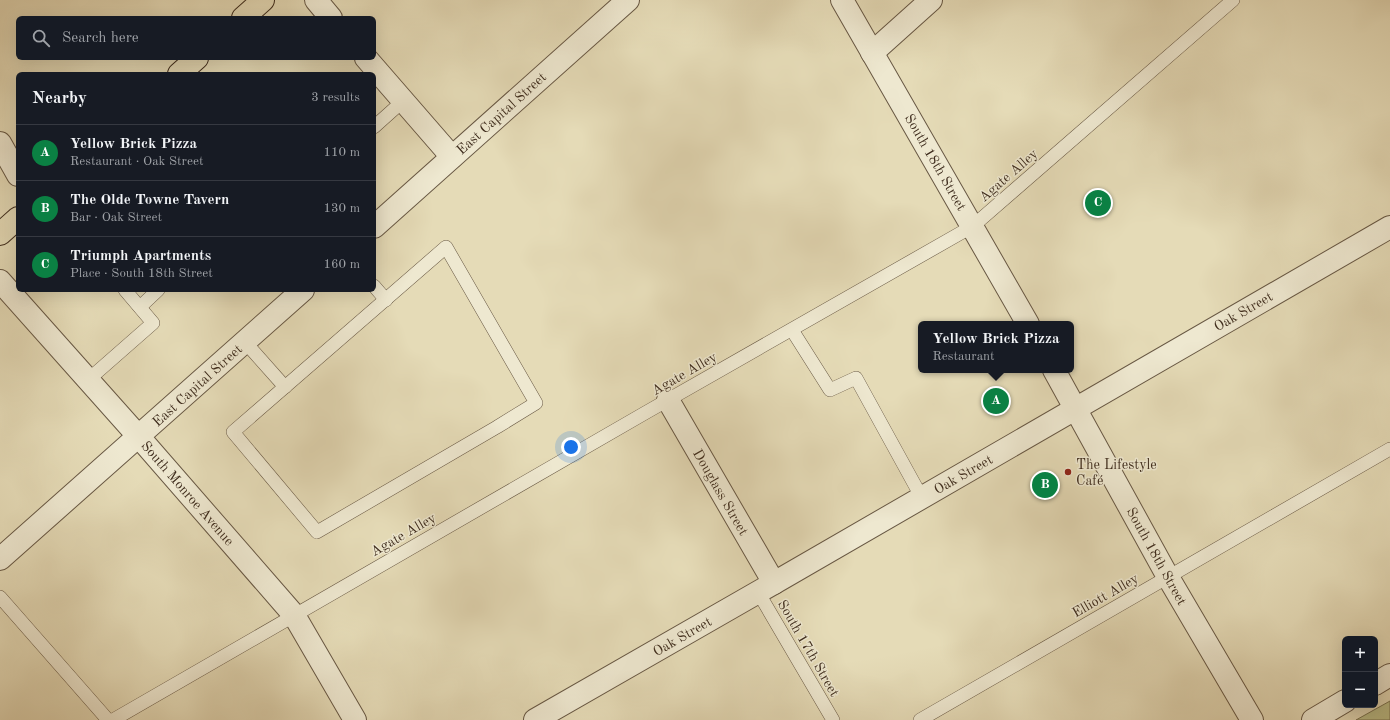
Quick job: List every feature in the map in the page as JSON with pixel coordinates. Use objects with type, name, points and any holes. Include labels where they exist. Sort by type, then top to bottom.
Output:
[{"type":"main road","points":[[245,16],[263,0]]},
{"type":"main road","points":[[180,72],[195,60]]},
{"type":"main road","points":[[0,234],[16,220]]},
{"type":"street","points":[[316,0],[329,16]]},
{"type":"street","name":"East Capital Street","points":[[376,225],[628,0]]},
{"type":"street","name":"South 18th Street","points":[[842,0],[1026,321]]},
{"type":"street","points":[[872,53],[931,0]]},
{"type":"street","points":[[368,60],[452,157]]},
{"type":"street","points":[[0,143],[16,171]]},
{"type":"street","name":"Oak Street","points":[[536,720],[1390,227]]},
{"type":"street","name":"South Monroe Avenue","points":[[0,281],[139,437],[294,615],[355,720]]},
{"type":"street","name":"East Capital Street","points":[[0,560],[301,292]]},
{"type":"street","name":"South 18th Street","points":[[1056,373],[1168,577],[1252,720]]},
{"type":"street","name":"Douglass Street","points":[[668,400],[766,588]]},
{"type":"street","points":[[1378,682],[1390,675]]},
{"type":"street","points":[[1313,720],[1342,704]]},
{"type":"lane","name":"Agate Alley","points":[[113,720],[973,226],[1233,0]]},
{"type":"lane","points":[[376,125],[403,101]]},
{"type":"lane","points":[[446,247],[536,403],[498,427],[317,532],[233,432],[386,300],[446,247]]},
{"type":"lane","points":[[376,288],[386,300]]},
{"type":"lane","points":[[88,380],[153,323],[127,292]]},
{"type":"lane","points":[[140,307],[156,292]]},
{"type":"lane","points":[[792,330],[830,390],[856,378],[922,498]]},
{"type":"lane","points":[[245,342],[285,387]]},
{"type":"lane","name":"Elliott Alley","points":[[920,720],[1390,449]]},
{"type":"lane","name":"South 17th Street","points":[[766,588],[833,720]]},
{"type":"lane","points":[[0,597],[108,720]]},
{"type":"green space","points":[[1390,701],[1390,720],[1356,720],[1378,708]]},
{"type":"place","name":"Triumph Apartments","points":[[1098,203]]},
{"type":"place","name":"Yellow Brick Pizza","points":[[996,401]]},
{"type":"place","name":"The Lifestyle Café","points":[[1068,472]]},
{"type":"place","name":"The Olde Towne Tavern","points":[[1045,485]]}]
